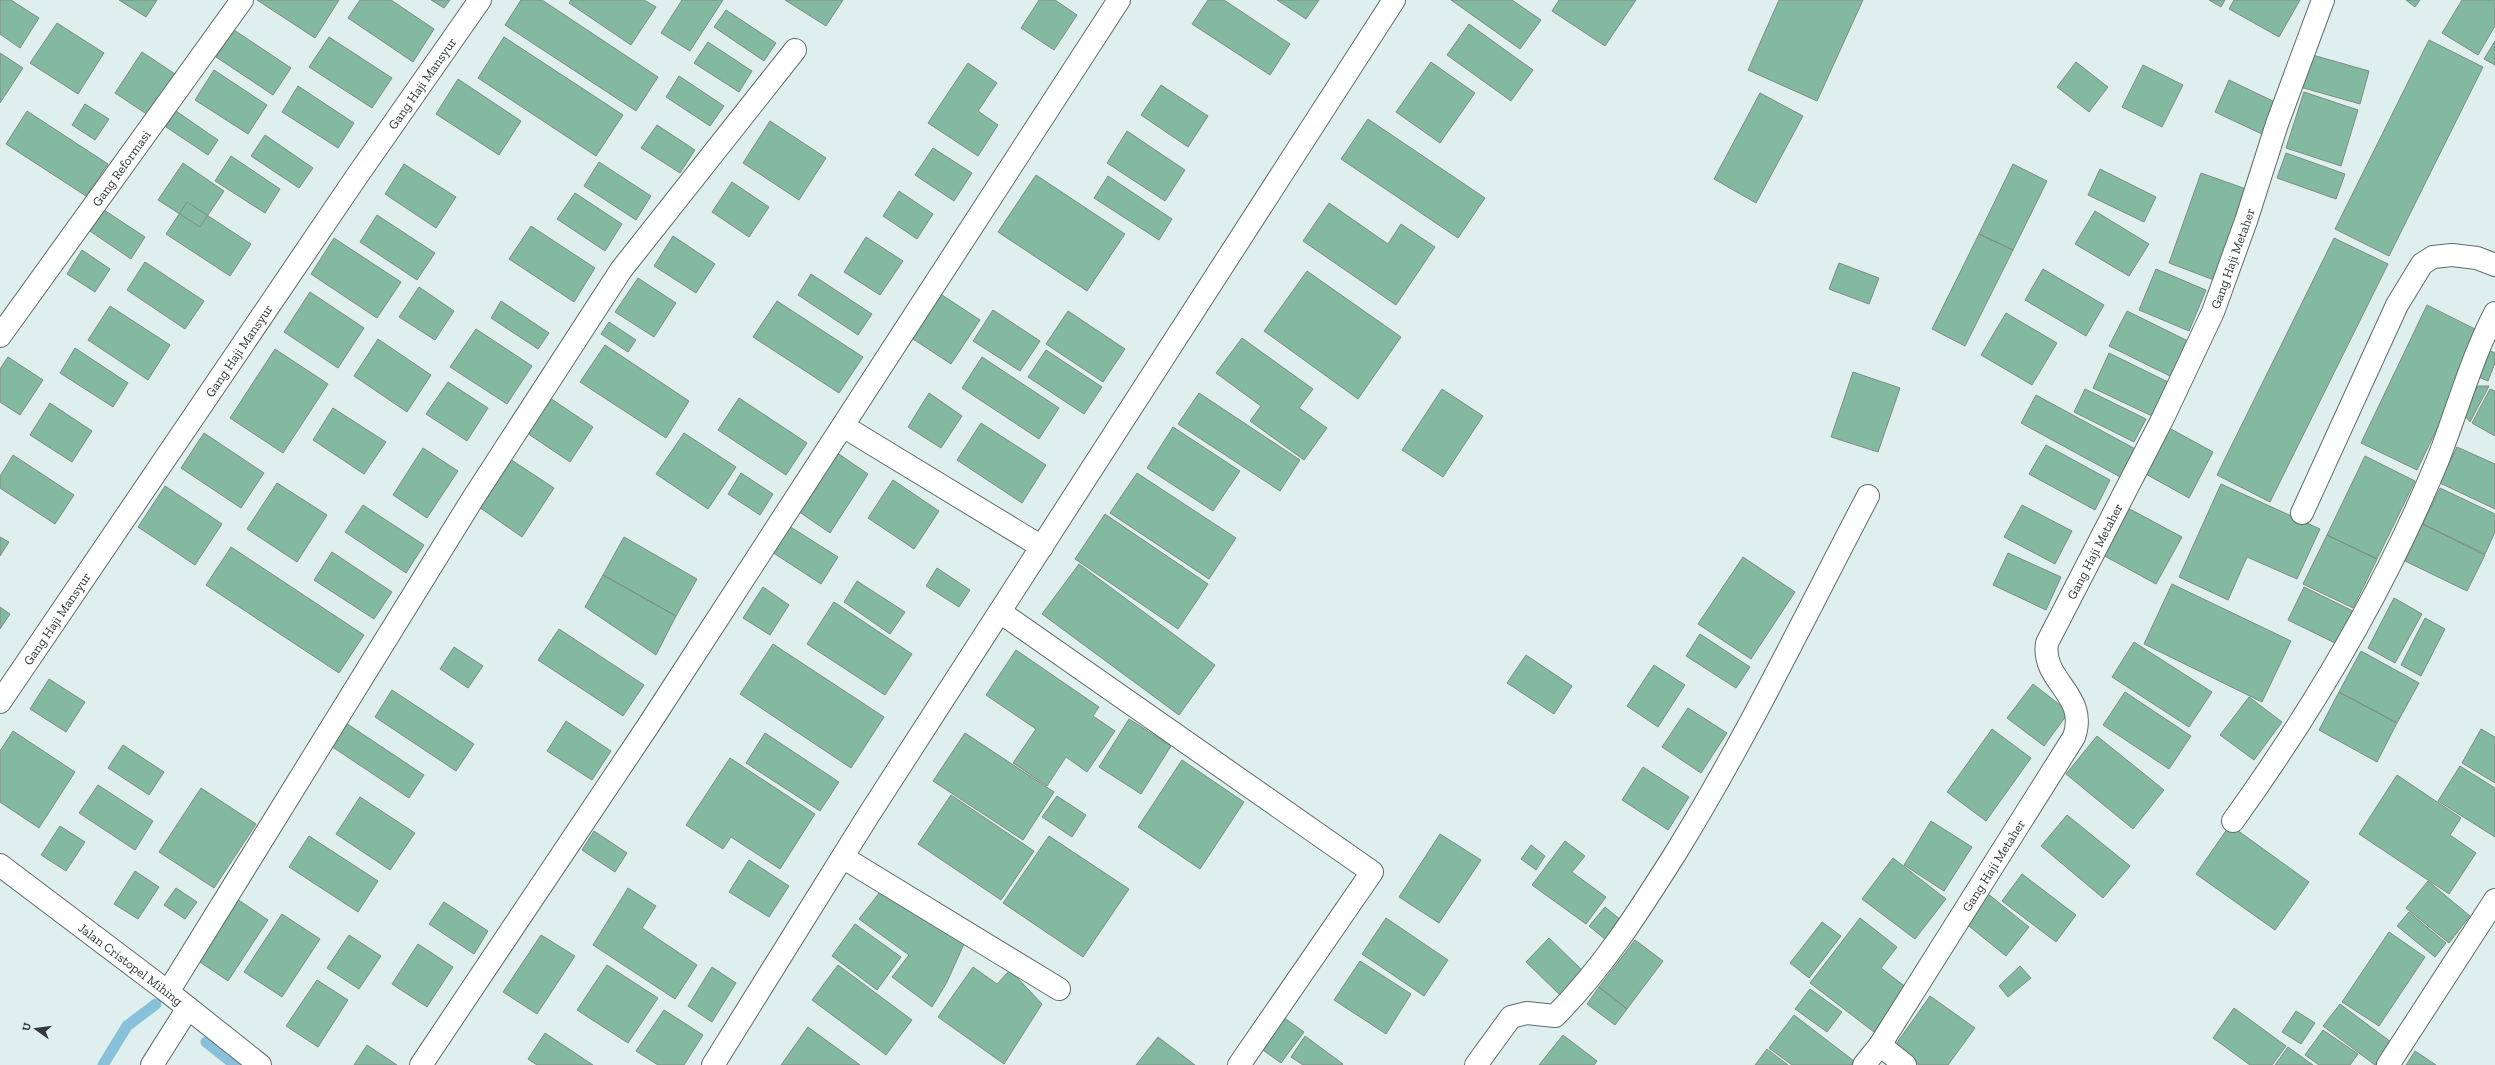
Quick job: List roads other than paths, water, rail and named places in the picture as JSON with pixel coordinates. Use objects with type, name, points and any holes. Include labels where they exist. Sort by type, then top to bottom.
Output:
[{"type":"street","name":"Gang Reformasi","points":[[0,336],[242,0]]},
{"type":"street","name":"Gang Haji Mansyur","points":[[0,702],[357,176],[480,0]]},
{"type":"street","points":[[421,1065],[648,726],[1119,0]]},
{"type":"street","points":[[713,1065],[1000,612],[1394,0]]},
{"type":"street","name":"Gang Haji Metaher","points":[[1864,1065],[1880,1045],[2074,737],[2078,726],[2077,710],[2073,700],[2049,666],[2045,655],[2047,643],[2163,418],[2213,312],[2246,221],[2277,124],[2323,0]]},
{"type":"street","points":[[168,992],[472,500],[621,270],[796,50]]},
{"type":"street","points":[[2302,513],[2397,305],[2422,264],[2433,257],[2452,255],[2477,258],[2495,265]]},
{"type":"street","points":[[2233,821],[2284,751],[2346,649],[2388,570],[2439,456],[2454,413],[2495,313]]},
{"type":"street","points":[[843,426],[1042,547]]},
{"type":"street","points":[[1476,1065],[1511,1017],[1527,1013],[1555,1016],[1606,958],[1631,922],[1710,796],[1868,496]]},
{"type":"street","points":[[1000,612],[1372,872],[1239,1065]]},
{"type":"street","points":[[844,858],[1059,989]]},
{"type":"street","name":"Jalan Cristopel Mihing","points":[[0,865],[168,992],[260,1065]]},
{"type":"street","points":[[2388,1065],[2495,900]]},
{"type":"street","points":[[152,1065],[188,1008]]},
{"type":"street","points":[[1880,1045],[1905,1065]]},
{"type":"waterway","points":[[103,1065],[127,1026],[156,1004]]},
{"type":"waterway","points":[[206,1042],[235,1065]]}]
